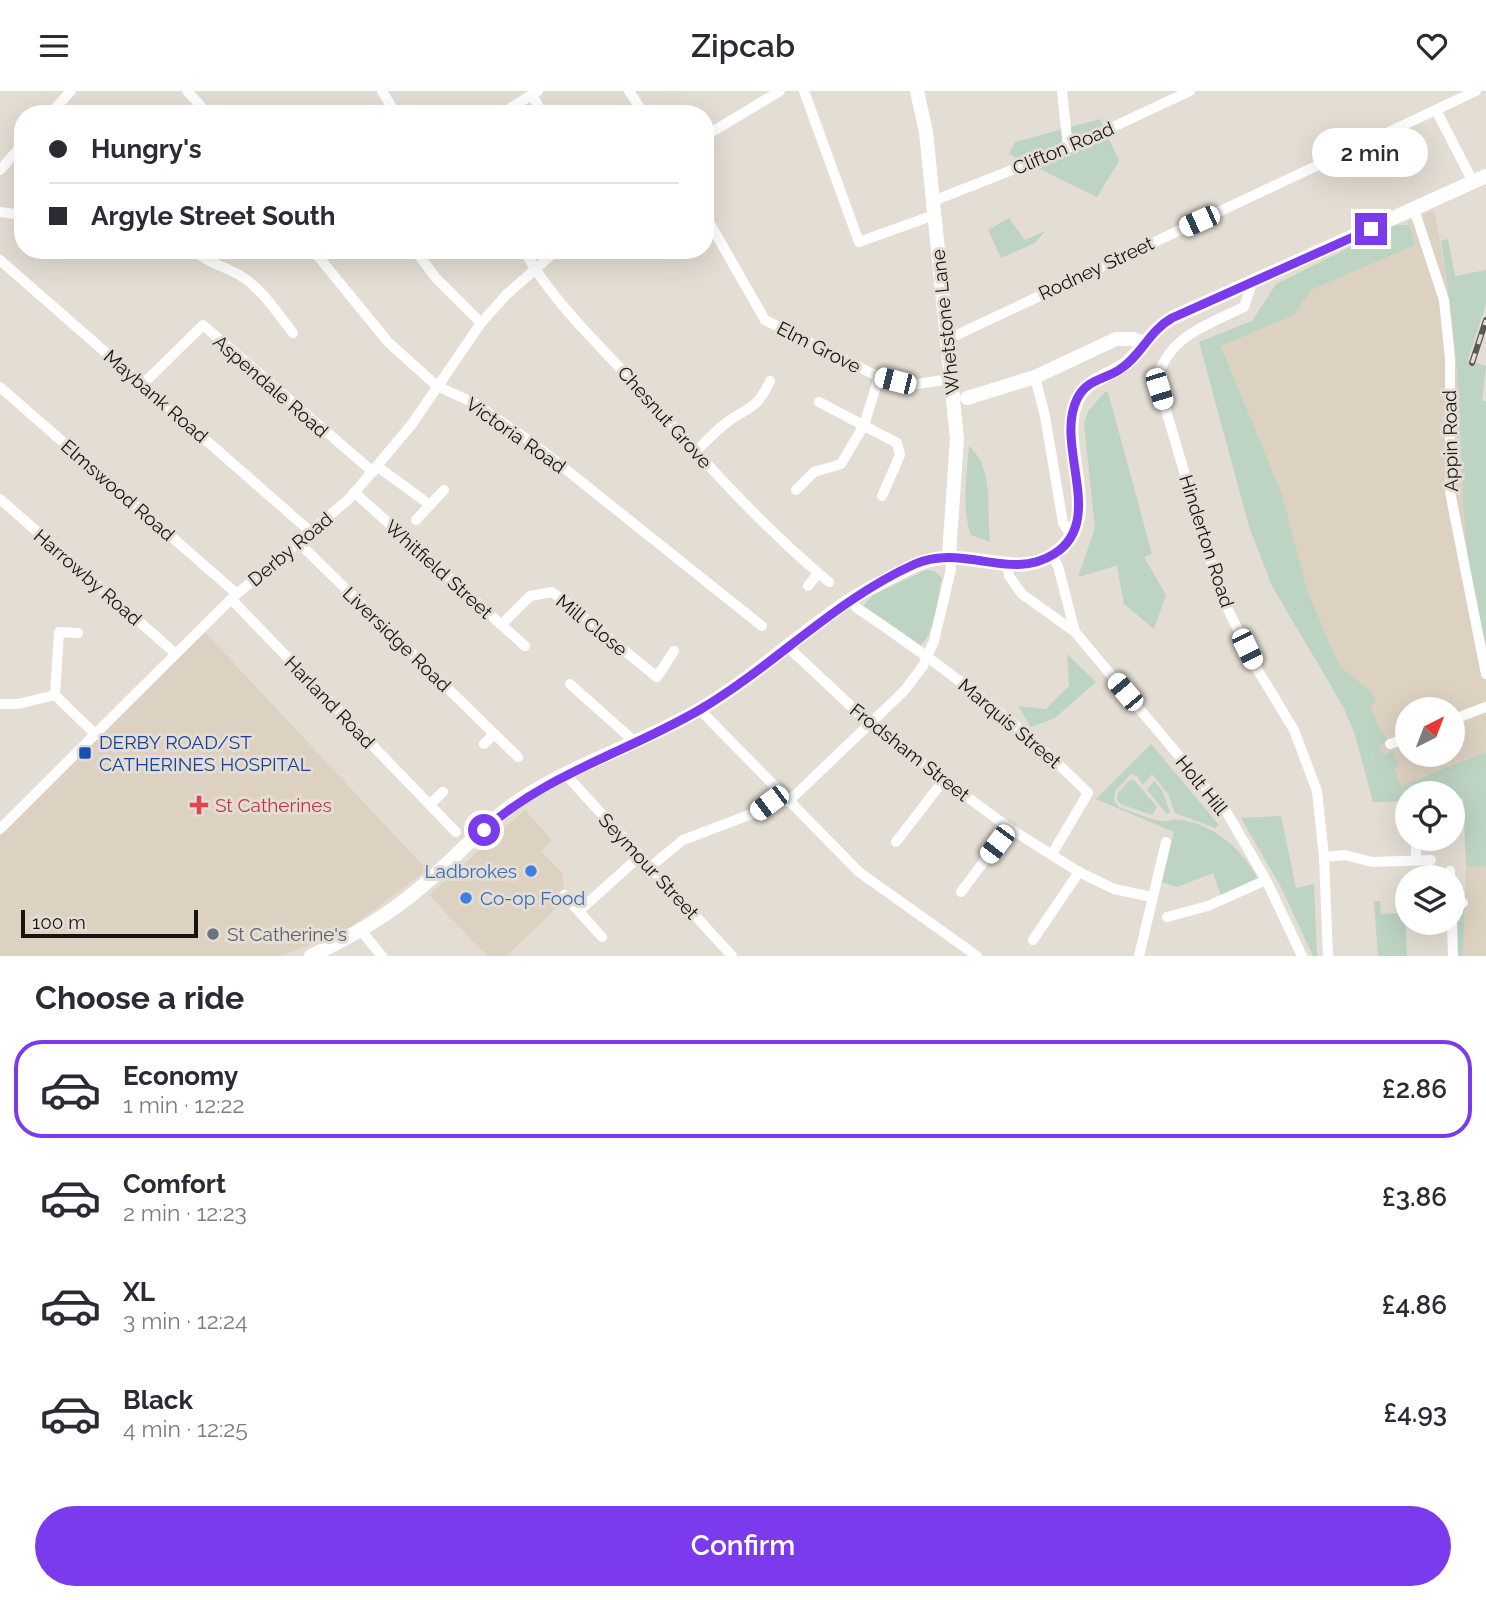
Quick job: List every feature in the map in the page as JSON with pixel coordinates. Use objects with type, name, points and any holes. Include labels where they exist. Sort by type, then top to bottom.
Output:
[{"type":"main road","name":"Whetstone Lane","points":[[917,91],[926,132],[957,439],[949,555]]},
{"type":"main road","points":[[311,956],[362,932],[428,882],[512,806],[537,788],[700,710],[789,648],[850,600],[916,564],[949,555],[1008,565],[1032,563],[1052,556],[1072,537],[1078,512],[1072,416],[1085,387],[1119,370],[1151,334],[1172,318],[1480,179]]},
{"type":"main road","points":[[967,398],[1035,377],[1116,339],[1133,339],[1144,343]]},
{"type":"street","points":[[58,105],[71,91]]},
{"type":"street","points":[[187,91],[200,105]]},
{"type":"street","points":[[714,130],[768,94],[780,91]]},
{"type":"street","name":"Clifton Road","points":[[804,91],[859,242],[1190,91]]},
{"type":"street","points":[[1062,91],[1068,148]]},
{"type":"street","name":"Rodney Street","points":[[946,340],[1476,91]]},
{"type":"street","points":[[516,105],[535,93]]},
{"type":"street","points":[[1436,110],[1480,179]]},
{"type":"street","points":[[0,170],[14,155]]},
{"type":"street","name":"Appin Road","points":[[1414,209],[1444,300],[1450,359],[1450,492],[1486,674]]},
{"type":"street","name":"Elm Grove","points":[[714,231],[765,320],[879,377],[911,385],[950,379]]},
{"type":"street","points":[[203,259],[239,274],[251,283],[293,333]]},
{"type":"street","name":"Victoria Road","points":[[320,259],[388,342],[437,386],[474,403],[534,444],[738,601],[762,626]]},
{"type":"street","points":[[422,259],[436,278],[481,323]]},
{"type":"street","name":"Chesnut Grove","points":[[529,259],[559,302],[766,527],[829,582]]},
{"type":"street","name":"Derby Road","points":[[0,829],[234,597],[300,544],[354,492],[412,424],[481,323],[546,259]]},
{"type":"street","name":"Maybank Road","points":[[0,260],[312,533]]},
{"type":"street","name":"Hinderton Road","points":[[1252,283],[1244,307],[1180,339],[1161,363],[1157,380],[1220,593],[1257,669],[1294,730],[1317,791],[1324,857],[1328,956]]},
{"type":"street","name":"Aspendale Road","points":[[143,384],[203,325],[375,469]]},
{"type":"street","points":[[796,490],[814,472],[841,464],[864,425],[879,377]]},
{"type":"street","points":[[1035,377],[1045,416],[1063,523],[1072,537]]},
{"type":"street","points":[[696,451],[731,420],[750,411],[761,400],[770,381]]},
{"type":"street","name":"Elmswood Road","points":[[0,387],[234,597]]},
{"type":"street","points":[[819,403],[897,443],[900,454],[882,496]]},
{"type":"street","points":[[375,469],[430,505]]},
{"type":"street","points":[[416,520],[444,490]]},
{"type":"street","name":"Whitfield Street","points":[[354,492],[525,646]]},
{"type":"street","name":"Harrowby Road","points":[[0,499],[176,654]]},
{"type":"street","name":"Liversidge Road","points":[[300,544],[518,757]]},
{"type":"street","points":[[649,868],[683,840],[757,812],[784,798],[904,691],[929,656],[951,569],[949,555]]},
{"type":"street","name":"Holt Hill","points":[[1052,556],[1058,566],[1074,632]]},
{"type":"street","name":"Holt Hill","points":[[1008,565],[1009,576],[1022,594],[1074,632],[1227,813],[1266,880],[1302,956]]},
{"type":"street","points":[[808,586],[818,573]]},
{"type":"street","name":"Mill Close","points":[[501,625],[530,596],[552,592],[657,677],[674,651]]},
{"type":"street","name":"Harland Road","points":[[234,597],[456,832]]},
{"type":"street","name":"Marquis Street","points":[[850,600],[857,608],[929,656],[1038,742],[1088,793],[1052,854]]},
{"type":"street","points":[[78,633],[59,632],[55,695],[96,735]]},
{"type":"street","name":"Frodsham Street","points":[[789,648],[870,724],[1009,828],[1079,872],[1114,889],[1152,897]]},
{"type":"street","points":[[570,684],[635,742]]},
{"type":"street","points":[[0,704],[18,704],[55,695]]},
{"type":"street","points":[[1465,715],[1486,707]]},
{"type":"street","points":[[700,710],[859,871],[977,956]]},
{"type":"street","points":[[484,744],[494,734]]},
{"type":"street","points":[[1390,744],[1395,742]]},
{"type":"street","name":"Seymour Street","points":[[566,776],[732,956]]},
{"type":"street","points":[[896,842],[943,781]]},
{"type":"street","points":[[430,804],[443,792]]},
{"type":"street","points":[[0,809],[9,820]]},
{"type":"street","points":[[961,893],[1009,828]]},
{"type":"street","points":[[1139,956],[1166,842]]},
{"type":"street","points":[[1416,851],[1416,858]]},
{"type":"street","points":[[1324,857],[1345,855],[1372,862],[1416,858],[1431,860]]},
{"type":"street","points":[[579,911],[639,857]]},
{"type":"street","points":[[1033,940],[1079,872]]},
{"type":"street","points":[[1167,917],[1208,906],[1266,880]]},
{"type":"street","points":[[564,895],[602,937]]},
{"type":"street","points":[[362,932],[382,956]]},
{"type":"street","points":[[1452,935],[1453,956]]},
{"type":"shaded area","points":[[1434,210],[1450,294],[1459,405],[1462,490],[1471,563],[1486,643],[1486,790],[1465,796],[1465,781],[1395,781],[1395,801],[1373,802],[1340,667],[1308,593],[1282,494],[1221,345],[1294,315],[1311,290],[1414,245],[1407,221]]},
{"type":"shaded area","name":"St Catherines","points":[[201,628],[427,870],[351,927],[282,956],[0,956],[0,836]]},
{"type":"shaded area","points":[[525,810],[552,840],[541,851],[562,873],[564,889],[557,895],[563,901],[507,956],[487,956],[429,895]]},
{"type":"shaded area","points":[[1466,866],[1486,866],[1486,956],[1463,956]]},
{"type":"green space","points":[[1100,119],[1119,161],[1097,197],[1009,154],[1015,142]]},
{"type":"green space","points":[[1009,218],[1025,240],[1045,231],[1035,243],[1001,258],[988,230]]},
{"type":"green space","points":[[1395,225],[1409,225],[1415,245],[1311,290],[1294,315],[1221,346],[1282,494],[1308,593],[1340,667],[1371,691],[1376,703],[1370,705],[1382,735],[1385,734],[1388,741],[1379,745],[1383,755],[1393,751],[1395,756],[1396,767],[1394,768],[1399,781],[1395,781],[1395,801],[1373,802],[1355,735],[1344,708],[1272,586],[1249,526],[1199,342],[1252,321],[1276,284]]},
{"type":"green space","points":[[1448,239],[1455,276],[1486,270],[1486,304],[1468,360],[1486,366],[1482,401],[1486,401],[1486,643],[1472,585],[1465,525],[1456,364],[1441,241]]},
{"type":"green space","points":[[1108,392],[1152,554],[1144,557],[1166,595],[1154,629],[1124,604],[1117,567],[1119,565],[1078,577],[1095,528],[1084,424],[1088,411]]},
{"type":"green space","points":[[969,446],[983,466],[986,479],[990,542],[971,535],[968,525],[965,491]]},
{"type":"green space","points":[[926,570],[934,571],[942,578],[932,624],[921,645],[863,606],[873,595]]},
{"type":"green space","points":[[1067,654],[1096,682],[1055,718],[1031,727],[1018,706],[1046,709],[1069,686]]},
{"type":"green space","points":[[1151,744],[1219,825],[1215,828],[1175,813],[1168,794],[1152,774],[1143,785],[1137,776],[1131,774],[1115,791],[1114,801],[1119,807],[1150,819],[1195,823],[1218,834],[1245,859],[1259,881],[1221,896],[1213,873],[1177,887],[1162,882],[1174,832],[1096,799]]},
{"type":"green space","points":[[1486,752],[1486,866],[1466,866],[1465,781],[1414,781],[1448,767],[1465,767],[1465,760]]},
{"type":"green space","points":[[1134,780],[1157,807],[1152,815],[1120,804],[1117,799],[1118,793],[1129,781]]},
{"type":"green space","points":[[1154,781],[1162,790],[1170,812],[1167,814],[1147,790]]},
{"type":"green space","points":[[1281,816],[1296,888],[1314,884],[1317,956],[1313,956],[1282,889],[1241,818]]},
{"type":"green space","points":[[1374,901],[1380,901],[1381,914],[1395,913],[1395,935],[1406,935],[1407,956],[1378,956]]},
{"type":"green space","points":[[1456,935],[1464,935],[1463,956],[1457,956]]},
{"type":"railway","points":[[1472,363],[1486,320]]},
{"type":"place","name":"DERBY ROAD/ST CATHERINES HOSPITAL","points":[[85,753]]},
{"type":"place","name":"St Catherines","points":[[199,805]]},
{"type":"place","name":"Ladbrokes","points":[[531,871]]},
{"type":"place","name":"Co-op Food","points":[[466,898]]},
{"type":"place","name":"St Catherine's","points":[[213,934]]},
{"type":"route","points":[[484,830],[537,788],[700,710],[768,665],[850,600],[916,564],[949,555],[1020,565],[1052,556],[1072,537],[1076,529],[1078,512],[1072,416],[1085,387],[1119,370],[1151,334],[1172,318],[1371,229]]}]
